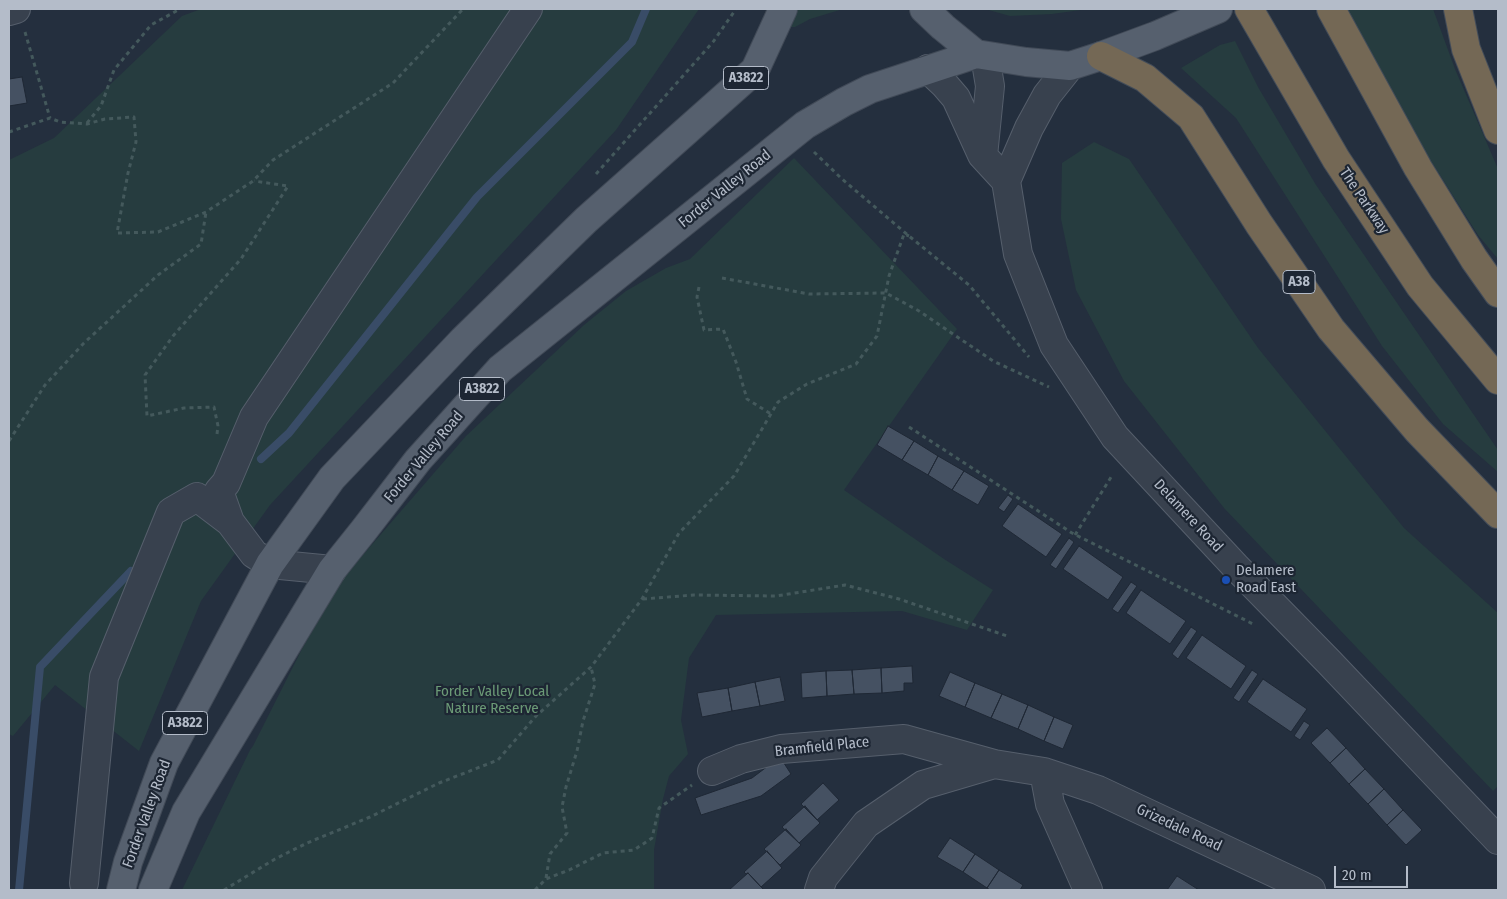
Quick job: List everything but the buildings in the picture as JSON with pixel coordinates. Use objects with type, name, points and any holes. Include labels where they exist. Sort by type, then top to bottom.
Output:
[{"type":"highway","name":"The Parkway","points":[[1249,9],[1336,159],[1420,286],[1498,380]]},
{"type":"highway","points":[[1331,9],[1418,168],[1474,259],[1498,293]]},
{"type":"highway","points":[[1458,9],[1466,50],[1498,130]]},
{"type":"highway","name":"A38","points":[[1101,56],[1145,78],[1191,117],[1259,224],[1331,329],[1417,430],[1498,514]]},
{"type":"main road","name":"Forder Valley Road","points":[[121,890],[128,862],[164,763],[270,564],[332,478],[463,340],[586,220],[755,70],[783,9]]},
{"type":"main road","points":[[924,9],[943,27],[981,55],[1070,66],[1155,36],[1212,11]]},
{"type":"main road","name":"Forder Valley Road","points":[[153,890],[186,812],[332,570],[418,460],[500,369],[805,125],[870,89],[928,69],[981,55]]},
{"type":"street","points":[[230,522],[219,491],[226,483],[254,417],[528,9]]},
{"type":"street","points":[[981,55],[990,86],[983,156]]},
{"type":"street","points":[[928,69],[956,98],[983,156],[1006,181],[1029,128],[1047,95],[1070,66]]},
{"type":"street","name":"Delamere Road","points":[[1006,181],[1018,254],[1054,345],[1115,437],[1236,567],[1498,840]]},
{"type":"street","points":[[84,883],[104,677],[171,512],[197,498],[230,522],[254,554],[270,564],[332,570]]},
{"type":"street","points":[[904,739],[923,757],[927,770],[923,785]]},
{"type":"street","name":"Bramfield Place","points":[[712,771],[741,759],[781,749],[904,739],[994,764]]},
{"type":"street","points":[[819,890],[823,878],[866,824],[923,785],[994,764]]},
{"type":"street","name":"Grizedale Road","points":[[994,764],[1044,772],[1098,790],[1310,890]]},
{"type":"street","points":[[1044,772],[1050,804],[1088,890]]},
{"type":"path","points":[[87,124],[101,106],[114,70],[151,25],[180,9]]},
{"type":"path","points":[[9,132],[50,118],[60,122],[87,124],[105,119],[134,116],[136,142],[117,233],[158,232],[206,212],[253,181],[274,160],[393,83],[463,9]]},
{"type":"path","points":[[595,175],[713,42],[736,9]]},
{"type":"path","points":[[16,16],[50,118]]},
{"type":"path","points":[[794,134],[842,179],[968,285],[1030,358]]},
{"type":"path","points":[[216,442],[218,426],[214,407],[184,408],[147,416],[145,376],[173,336],[241,259],[288,186],[253,181]]},
{"type":"path","points":[[9,441],[45,385],[84,343],[158,275],[201,244],[206,212]]},
{"type":"path","points":[[224,890],[275,859],[307,843],[370,817],[439,783],[498,760],[536,716],[591,667],[642,599],[679,533],[734,476],[778,402],[807,384],[856,364],[877,336],[889,276],[904,234],[909,236]]},
{"type":"path","points":[[722,278],[809,294],[886,293],[919,312],[993,361],[1056,390]]},
{"type":"path","points":[[699,287],[697,297],[704,330],[723,329],[736,362],[747,399],[771,414]]},
{"type":"path","points":[[909,427],[1075,535],[1252,624]]},
{"type":"path","points":[[1075,535],[1118,466]]},
{"type":"path","points":[[642,599],[694,595],[776,596],[845,585],[899,599],[1007,636]]},
{"type":"path","points":[[546,879],[550,854],[567,833],[562,807],[594,684],[591,667]]},
{"type":"path","points":[[535,890],[546,879],[570,870],[603,853],[634,850],[652,838],[660,808],[712,771]]},
{"type":"green space","points":[[201,9],[699,9],[616,130],[270,505],[201,601],[139,751],[55,685],[13,736],[9,734],[9,160],[54,138],[182,16]]},
{"type":"green space","points":[[798,9],[843,9],[810,19],[795,27],[788,27]]},
{"type":"green space","points":[[985,9],[1088,9],[1052,14],[1010,16]]},
{"type":"green space","points":[[1343,9],[1433,9],[1455,69],[1498,169],[1498,259],[1478,235],[1417,139]]},
{"type":"green space","points":[[1235,41],[1258,87],[1316,185],[1498,450],[1498,472],[1443,424],[1382,346],[1236,118],[1181,68],[1220,45]]},
{"type":"green space","points":[[1094,142],[1129,159],[1258,348],[1404,528],[1498,613],[1498,786],[1493,791],[1224,508],[1124,381],[1076,290],[1061,219],[1062,163]]},
{"type":"green space","name":"Forder Valley Local Nature Reserve","points":[[794,158],[957,329],[844,490],[944,559],[993,590],[967,630],[902,611],[716,615],[689,658],[681,720],[688,754],[669,776],[663,799],[654,850],[654,890],[182,890],[250,750],[302,649],[343,578],[466,436],[584,325],[626,291],[666,268],[690,259]]},
{"type":"waterway","points":[[261,459],[289,433],[477,197],[632,42],[646,9]]},
{"type":"waterway","points":[[19,890],[40,667],[131,571]]},
{"type":"place","name":"Delamere Road East","points":[[1226,580]]}]
